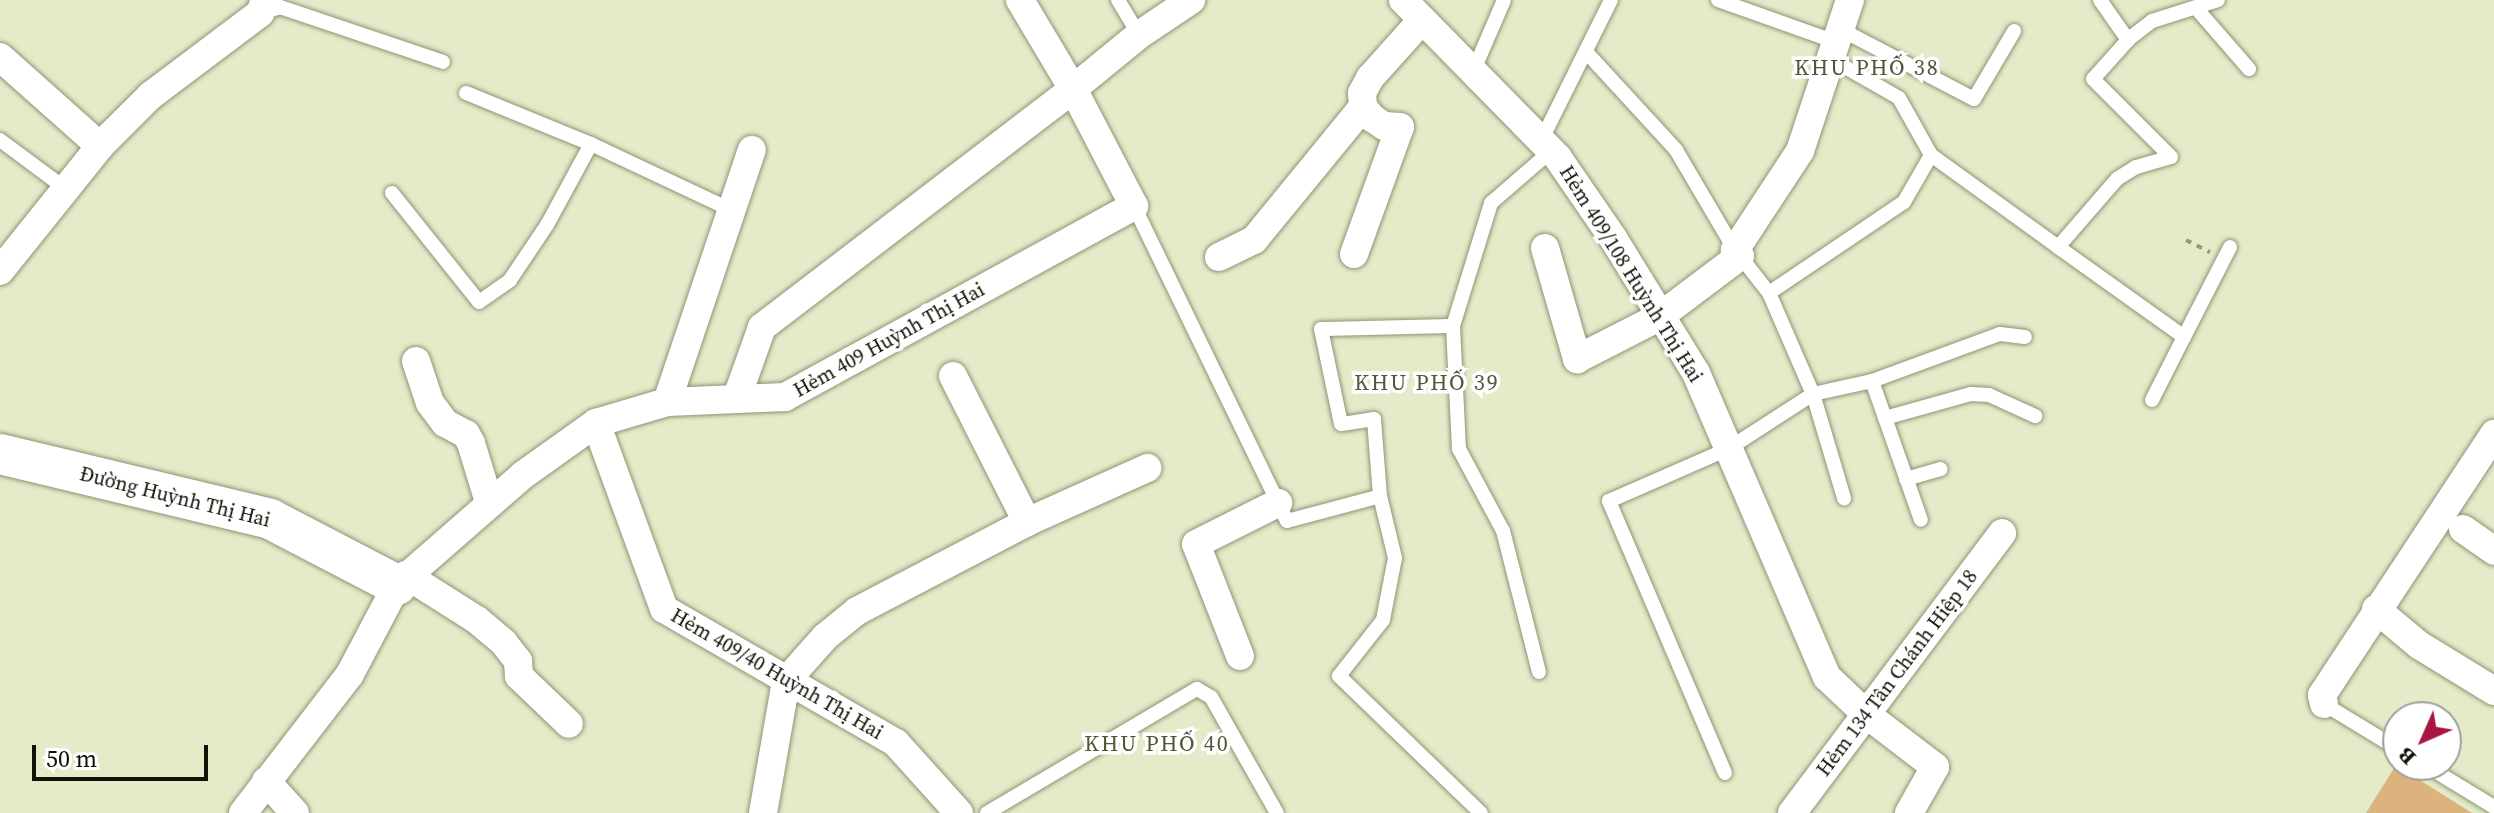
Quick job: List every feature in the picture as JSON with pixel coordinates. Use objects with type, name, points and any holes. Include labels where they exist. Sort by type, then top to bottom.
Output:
[{"type":"street","points":[[1020,0],[1073,89],[1134,206]]},
{"type":"street","points":[[737,397],[762,327],[1139,35],[1191,0]]},
{"type":"street","points":[[1545,248],[1577,359],[1659,317],[1737,253],[1800,151],[1850,0]]},
{"type":"street","points":[[0,271],[100,146],[150,96],[262,6]]},
{"type":"street","points":[[1219,257],[1254,240],[1363,107],[1363,88],[1412,10]]},
{"type":"street","name":"Hẻm 409/108 Huỳnh Thị Hai","points":[[1412,10],[1546,146],[1613,238],[1696,373],[1827,677],[1866,714],[1935,767],[1909,813]]},
{"type":"street","points":[[0,57],[100,146]]},
{"type":"street","points":[[1354,254],[1400,127],[1377,123],[1363,107]]},
{"type":"street","points":[[667,402],[752,150]]},
{"type":"street","name":"Hẻm 409 Huỳnh Thị Hai","points":[[402,580],[489,502],[596,423],[667,402],[785,397],[1134,206]]},
{"type":"street","points":[[416,361],[430,403],[445,423],[466,434],[471,443],[489,502]]},
{"type":"street","points":[[953,376],[1027,522]]},
{"type":"street","name":"Hẻm 409/40 Huỳnh Thị Hai","points":[[596,423],[664,609],[896,743],[959,813]]},
{"type":"street","points":[[2324,704],[2322,695],[2376,609],[2494,434]]},
{"type":"street","name":"Đường Huỳnh Thị Hai","points":[[1,456],[270,519],[402,580]]},
{"type":"street","points":[[763,813],[786,681],[825,637],[857,611],[1027,522],[1147,468]]},
{"type":"street","points":[[1240,656],[1196,544],[1278,503]]},
{"type":"street","points":[[2463,529],[2494,551]]},
{"type":"street","name":"Hẻm 134 Tân Chánh Hiệp 18","points":[[1792,813],[2002,533]]},
{"type":"street","points":[[243,813],[350,674],[402,580],[477,620],[504,643],[518,661],[519,676],[569,724]]},
{"type":"street","points":[[2376,609],[2419,645],[2494,691]]},
{"type":"street","points":[[266,781],[295,813]]},
{"type":"lane","points":[[1118,0],[1139,35]]},
{"type":"lane","points":[[1473,72],[1504,0]]},
{"type":"lane","points":[[1539,672],[1503,531],[1459,449],[1453,326],[1491,203],[1546,146],[1611,0]]},
{"type":"lane","points":[[1718,0],[1836,43],[1974,99],[2014,31]]},
{"type":"lane","points":[[2100,0],[2128,40]]},
{"type":"lane","points":[[2058,247],[2117,179],[2136,167],[2171,157],[2093,79],[2128,40],[2161,17],[2218,0]]},
{"type":"lane","points":[[262,6],[280,7],[443,62]]},
{"type":"lane","points":[[2196,8],[2249,69]]},
{"type":"lane","points":[[1836,43],[1899,98],[1931,155],[2184,337]]},
{"type":"lane","points":[[1586,52],[1676,150],[1737,253],[1769,293],[1813,394],[1844,498]]},
{"type":"lane","points":[[466,93],[591,144],[731,210]]},
{"type":"lane","points":[[0,140],[66,189]]},
{"type":"lane","points":[[392,193],[479,302],[510,280],[547,225],[591,144]]},
{"type":"lane","points":[[1769,293],[1904,202],[1931,155]]},
{"type":"lane","points":[[1134,206],[1287,521],[1380,496]]},
{"type":"lane","points":[[2152,400],[2223,254]]},
{"type":"lane","points":[[1453,326],[1321,329],[1341,424],[1374,419],[1380,496],[1395,558],[1383,620],[1339,676],[1481,813]]},
{"type":"lane","points":[[1725,773],[1609,501],[1728,449],[1813,394],[1872,381],[2000,334],[2025,337]]},
{"type":"lane","points":[[1872,381],[1921,520]]},
{"type":"lane","points":[[1885,418],[1971,394],[1989,395],[2035,416]]},
{"type":"lane","points":[[1906,479],[1941,469]]},
{"type":"lane","points":[[987,813],[1197,689],[1211,697],[1277,813]]},
{"type":"lane","points":[[2324,704],[2382,739]]},
{"type":"lane","points":[[2451,781],[2494,807]]},
{"type":"path","points":[[2186,240],[2223,254]]},
{"type":"shaded area","points":[[2386,781],[2421,781],[2472,813],[2366,813]]},
{"type":"district","name":"KHU PHỐ 38","points":[[1867,68]]},
{"type":"district","name":"KHU PHỐ 39","points":[[1427,383]]},
{"type":"district","name":"KHU PHỐ 40","points":[[1157,744]]}]
